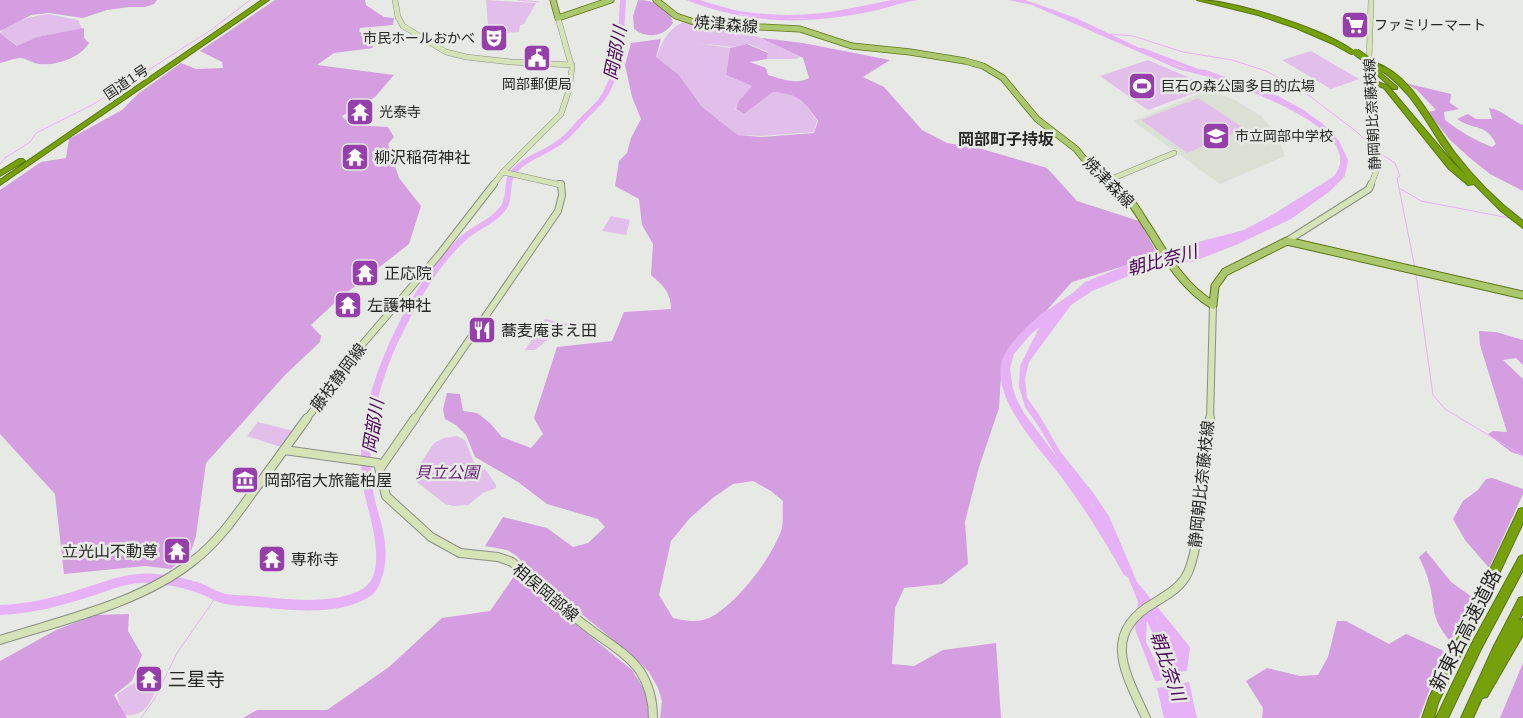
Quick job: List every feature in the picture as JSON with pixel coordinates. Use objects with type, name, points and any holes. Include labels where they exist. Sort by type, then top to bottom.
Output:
[{"type":"highway","name":"国道1号","points":[[0,174],[146,80],[261,0]]},
{"type":"highway","name":"国道1号","points":[[0,183],[266,0]]},
{"type":"highway","points":[[1200,0],[1261,13]]},
{"type":"highway","points":[[1209,0],[1261,13],[1294,24],[1354,53],[1378,70],[1402,96],[1432,135],[1452,167],[1523,231]]},
{"type":"highway","points":[[1369,62],[1382,67],[1397,78],[1416,101],[1432,135]]},
{"type":"highway","points":[[1371,81],[1386,88],[1432,135]]},
{"type":"highway","points":[[1507,215],[1523,225]]},
{"type":"highway","points":[[1428,718],[1433,702],[1521,516]]},
{"type":"highway","name":"新東名高速道路","points":[[1444,715],[1476,647],[1522,561]]},
{"type":"highway","points":[[1467,718],[1498,650],[1523,602]]},
{"type":"highway","points":[[1467,718],[1523,624]]},
{"type":"main road","points":[[395,0],[400,21],[404,26],[446,52],[466,57],[572,65]]},
{"type":"main road","points":[[553,0],[558,18],[610,0]]},
{"type":"main road","name":"焼津森線","points":[[656,0],[676,16],[700,24],[800,29],[852,46],[965,61],[983,66],[1003,78],[1048,130],[1069,144],[1095,170],[1129,198],[1179,274],[1195,294],[1204,302],[1213,305]]},
{"type":"main road","name":"静岡朝比奈藤枝線","points":[[1286,241],[1369,189],[1377,173],[1369,62],[1371,0]]},
{"type":"main road","name":"藤枝静岡線","points":[[0,640],[112,604],[152,587],[174,575],[204,552],[224,532],[355,352],[438,256],[505,173],[561,114],[569,90],[572,65],[558,18]]},
{"type":"main road","points":[[1109,180],[1174,153]]},
{"type":"main road","points":[[284,450],[358,459],[378,464],[558,210],[562,195],[561,184],[505,173]]},
{"type":"main road","points":[[1213,305],[1215,286],[1225,272],[1286,241],[1523,295]]},
{"type":"main road","name":"静岡朝比奈藤枝線","points":[[1146,718],[1126,673],[1122,653],[1123,633],[1130,620],[1169,594],[1186,578],[1193,559],[1205,475],[1211,395],[1213,305]]},
{"type":"main road","name":"相俣岡部線","points":[[378,464],[386,496],[441,545],[462,554],[487,554],[512,562],[587,627],[621,652],[638,668],[644,678],[652,699],[653,718]]},
{"type":"shaded area","points":[[0,0],[157,0],[154,4],[145,7],[107,10],[83,18],[49,13],[31,15],[0,31]]},
{"type":"shaded area","points":[[275,0],[365,0],[366,5],[384,17],[394,18],[393,25],[360,28],[359,32],[368,32],[373,48],[334,53],[317,65],[394,75],[375,97],[342,116],[351,125],[388,127],[394,137],[388,144],[399,178],[421,206],[409,244],[341,297],[311,325],[321,336],[320,342],[286,374],[206,463],[196,536],[191,551],[171,569],[145,566],[64,574],[55,494],[0,434],[0,190],[41,162],[66,158],[69,139],[122,110],[138,94],[181,63],[196,69],[223,68],[222,62],[200,51]]},
{"type":"shaded area","points":[[638,0],[660,5],[671,17],[673,23],[665,31],[655,35],[644,34],[634,29],[633,16]]},
{"type":"shaded area","points":[[84,28],[84,38],[89,43],[80,53],[67,60],[46,64],[20,58],[0,63],[0,33],[17,46],[37,37]]},
{"type":"shaded area","points":[[761,38],[803,43],[890,60],[863,77],[884,87],[922,130],[947,143],[982,149],[1047,168],[1077,201],[1139,221],[1156,251],[1124,266],[1072,282],[1002,360],[999,408],[979,467],[965,522],[968,564],[942,584],[904,588],[895,608],[892,664],[914,666],[943,650],[996,643],[1001,718],[660,718],[662,701],[658,688],[649,672],[631,654],[532,574],[517,556],[507,550],[485,546],[503,517],[547,528],[573,547],[588,543],[605,527],[598,519],[547,504],[518,482],[475,457],[466,435],[456,425],[445,419],[443,409],[447,393],[460,394],[463,411],[477,413],[490,423],[502,437],[531,448],[543,434],[534,418],[557,347],[612,341],[624,312],[671,309],[670,298],[666,290],[651,275],[653,244],[642,225],[639,199],[615,186],[619,161],[627,153],[631,138],[641,119],[632,97],[625,65],[631,43],[661,39],[656,57],[679,75],[702,107],[738,135],[761,137],[814,133],[818,121],[800,99],[782,93],[773,92],[744,114],[736,109],[739,101],[752,86],[726,75],[730,48],[747,44],[768,53],[767,59],[750,62],[766,68],[768,75],[789,81],[809,78],[803,58]],"holes":[[[753,481],[771,491],[783,501],[782,528],[770,554],[752,579],[732,602],[711,617],[692,621],[673,618],[659,595],[671,541],[690,518],[714,497],[733,484]]]},
{"type":"shaded area","points":[[1405,83],[1451,94],[1450,103],[1459,109],[1444,112],[1445,120],[1480,142],[1492,147],[1496,144],[1488,133],[1457,119],[1468,114],[1476,119],[1492,119],[1489,108],[1523,125],[1523,191],[1490,174],[1450,140],[1428,112],[1436,110],[1417,90]]},
{"type":"shaded area","name":"市立岡部中学校","points":[[1208,90],[1235,100],[1261,116],[1277,134],[1285,156],[1220,184],[1133,121]]},
{"type":"shaded area","points":[[1479,331],[1496,332],[1523,340],[1523,365],[1516,358],[1503,360],[1523,379],[1523,456],[1511,452],[1488,434],[1493,431],[1507,432],[1480,345]]},
{"type":"shaded area","points":[[1492,478],[1523,489],[1523,494],[1489,568],[1465,540],[1453,519],[1463,501],[1478,490],[1486,479]]},
{"type":"shaded area","points":[[1426,551],[1451,582],[1472,597],[1451,642],[1439,625],[1434,612],[1431,589],[1419,557]]},
{"type":"shaded area","points":[[515,575],[632,670],[646,692],[649,718],[243,718],[257,710],[327,710],[389,667],[442,618],[490,611]]},
{"type":"shaded area","points":[[129,614],[128,631],[142,655],[132,681],[114,695],[127,718],[0,718],[0,661],[56,630],[96,615]]},
{"type":"shaded area","points":[[1337,621],[1346,621],[1389,644],[1406,634],[1444,651],[1419,718],[1262,718],[1263,708],[1246,681],[1267,668],[1300,676],[1318,675],[1328,657]]},
{"type":"shaded area","points":[[1523,663],[1523,718],[1500,718]]},
{"type":"green space","points":[[486,0],[536,3],[524,24],[520,25],[519,32],[506,33],[507,26],[488,26]]},
{"type":"green space","points":[[48,14],[78,20],[82,29],[37,37],[18,46],[0,33],[16,22]]},
{"type":"green space","points":[[683,22],[759,37],[800,57],[796,59],[767,59],[768,52],[749,44],[731,47],[698,43],[730,48],[726,75],[752,86],[735,109],[744,114],[773,92],[790,95],[800,99],[817,121],[814,132],[762,136],[738,135],[702,107],[679,75],[656,58],[666,37],[677,25]]},
{"type":"green space","points":[[1311,51],[1359,79],[1331,89],[1282,60]]},
{"type":"green space","points":[[1148,60],[1211,87],[1148,110],[1100,76]]},
{"type":"green space","points":[[1198,98],[1245,129],[1187,153],[1141,120]]},
{"type":"green space","points":[[611,216],[630,220],[626,235],[602,231]]},
{"type":"green space","points":[[545,319],[568,324],[535,350],[525,350]]},
{"type":"green space","points":[[258,422],[293,431],[281,447],[247,436]]},
{"type":"green space","name":"貝立公園","points":[[457,436],[465,440],[475,465],[486,470],[496,488],[483,493],[468,505],[454,506],[445,504],[417,482],[416,470],[434,443],[444,438]]},
{"type":"green space","points":[[134,683],[158,684],[150,703],[142,711],[137,714],[123,715],[117,694]]},
{"type":"water","points":[[686,0],[700,0],[741,15],[801,19],[834,16],[842,10],[892,0],[918,0],[848,16],[824,19],[779,20],[756,18],[734,14]]},
{"type":"water","points":[[1008,0],[1025,0],[1034,3],[1076,18],[1180,67],[1206,70],[1278,96],[1302,109],[1323,124],[1339,141],[1348,160],[1345,176],[1329,192],[1291,219],[1236,245],[1192,262],[1160,263],[1092,291],[1071,305],[1029,362],[1025,379],[1027,398],[1060,451],[1109,516],[1137,582],[1190,647],[1187,671],[1178,672],[1156,616],[1147,618],[1146,642],[1165,680],[1155,681],[1135,629],[1138,602],[1123,564],[1093,506],[1064,469],[1025,407],[1019,386],[1020,366],[1048,310],[1081,287],[1183,246],[1244,230],[1333,177],[1340,158],[1332,140],[1312,122],[1285,107],[1223,82],[1180,70],[1032,5]]},
{"type":"water","points":[[1189,682],[1197,718],[1164,718],[1157,688]]},
{"type":"waterway","points":[[0,164],[5,158],[30,142],[36,133],[90,106],[122,87],[211,30],[250,0]]},
{"type":"waterway","points":[[518,0],[539,2]]},
{"type":"waterway","name":"岡部川","points":[[0,610],[26,608],[51,603],[134,578],[176,582],[199,588],[227,599],[281,604],[342,602],[359,597],[371,589],[378,575],[381,551],[378,528],[367,481],[367,441],[369,420],[386,359],[409,312],[438,267],[464,238],[496,216],[504,207],[508,198],[509,179],[516,169],[531,158],[559,143],[603,98],[613,75],[616,62],[623,0]]},
{"type":"waterway","name":"朝比奈川","points":[[693,0],[729,11],[770,16],[811,16],[848,11]]},
{"type":"waterway","points":[[1111,34],[1133,36],[1183,52],[1232,60],[1266,71],[1307,94],[1357,132],[1373,148]]},
{"type":"waterway","name":"朝比奈川","points":[[1141,49],[1206,73]]},
{"type":"waterway","points":[[1378,152],[1395,163],[1400,176],[1397,178],[1415,268]]},
{"type":"waterway","points":[[1401,189],[1421,201],[1509,218]]},
{"type":"waterway","name":"朝比奈川","points":[[1078,292],[1088,284],[1127,268]]},
{"type":"waterway","points":[[1416,274],[1433,395],[1445,409],[1523,456]]},
{"type":"waterway","name":"朝比奈川","points":[[1054,310],[1027,332],[1010,353],[1005,369],[1008,389],[1011,398],[1032,432],[1085,503],[1128,572]]},
{"type":"waterway","points":[[141,718],[155,698],[177,653],[216,597]]},
{"type":"waterway","name":"朝比奈川","points":[[1146,608],[1164,646],[1186,718]]},
{"type":"place","name":"ファミリーマート","points":[[1355,25]]},
{"type":"place","name":"市民ホールおかべ","points":[[494,38]]},
{"type":"place","name":"岡部郵便局","points":[[537,58]]},
{"type":"place","name":"巨石の森公園多目的広場","points":[[1142,86]]},
{"type":"place","name":"光泰寺","points":[[360,112]]},
{"type":"place","name":"市立岡部中学校","points":[[1216,136]]},
{"type":"place","name":"柳沢稲荷神社","points":[[355,157]]},
{"type":"place","name":"正応院","points":[[365,273]]},
{"type":"place","name":"左護神社","points":[[348,305]]},
{"type":"place","name":"蕎麦庵まえ田","points":[[482,330]]},
{"type":"place","name":"岡部宿大旅籠柏屋","points":[[245,480]]},
{"type":"place","name":"立光山不動尊","points":[[177,551]]},
{"type":"place","name":"専称寺","points":[[272,559]]},
{"type":"place","name":"三星寺","points":[[149,679]]},
{"type":"district","name":"岡部町子持坂","points":[[1006,139]]}]
